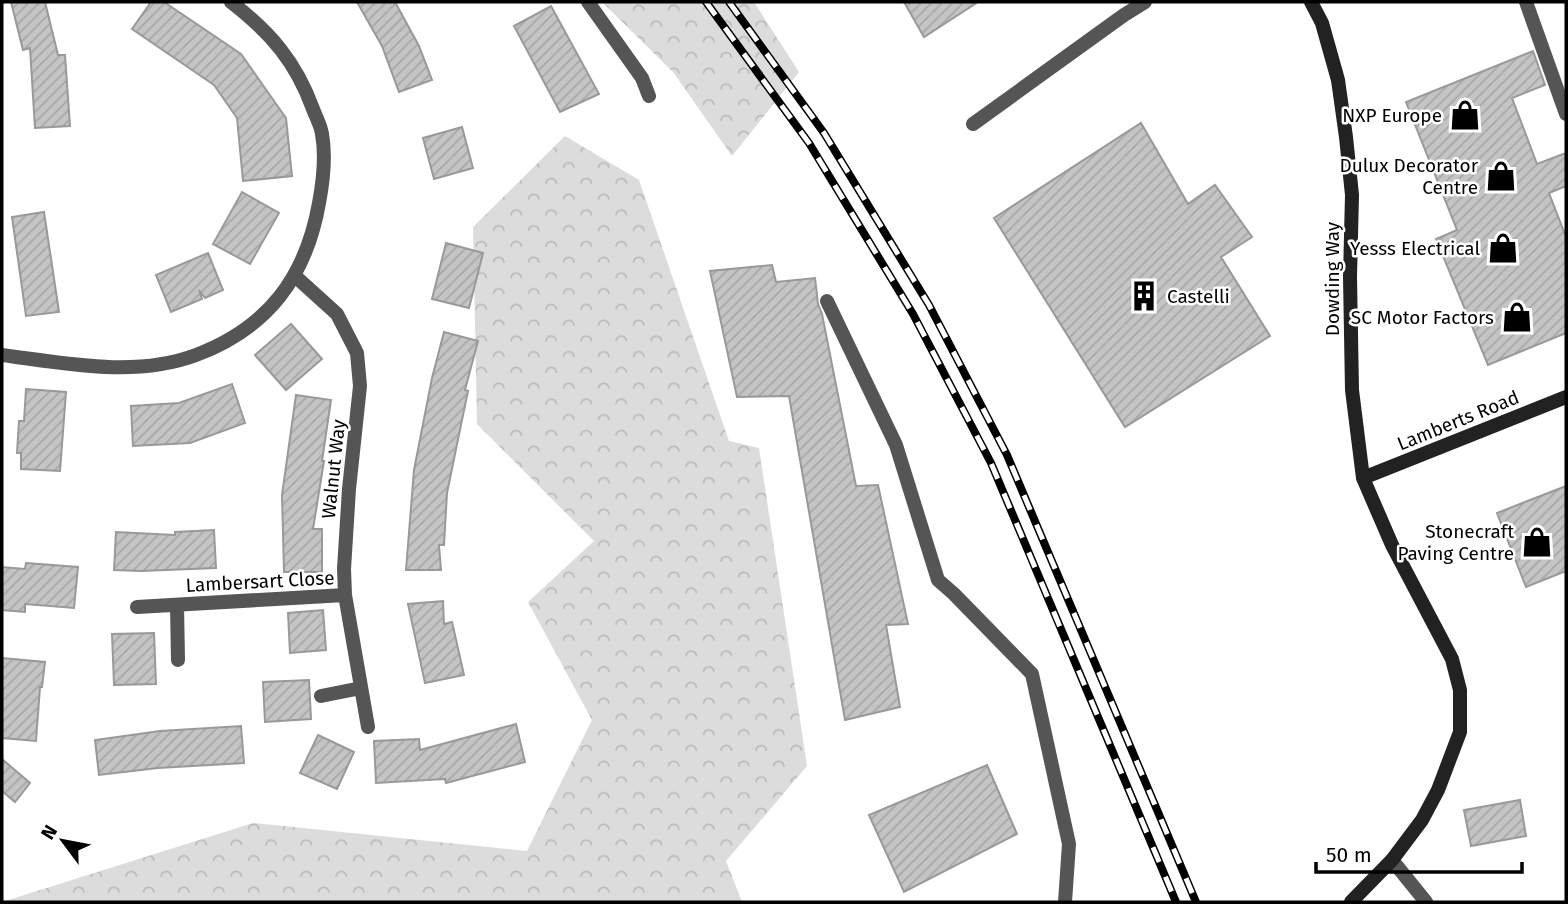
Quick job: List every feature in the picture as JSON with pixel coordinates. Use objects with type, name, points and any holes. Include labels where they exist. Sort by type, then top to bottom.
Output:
[{"type":"street","points":[[2,355],[90,367],[151,366],[195,356],[231,338],[270,310],[295,276],[314,232],[322,184],[322,134],[305,88],[283,49],[260,24],[231,2]]},
{"type":"street","points":[[588,2],[642,78],[649,96]]},
{"type":"street","points":[[973,124],[1145,2]]},
{"type":"street","name":"Dowding Way","points":[[1311,2],[1322,23],[1338,80],[1346,137],[1352,195],[1352,390],[1363,478],[1392,545],[1452,660],[1460,691],[1460,732],[1438,790],[1422,820],[1392,860],[1351,902]]},
{"type":"street","points":[[1526,2],[1566,114]]},
{"type":"street","name":"Walnut Way","points":[[295,276],[337,314],[357,352],[360,386],[344,569],[345,595],[368,727]]},
{"type":"street","points":[[827,301],[896,445],[939,580],[1032,674],[1069,844],[1065,902]]},
{"type":"street","name":"Lamberts Road","points":[[1363,478],[1566,397]]},
{"type":"street","name":"Lambersart Close","points":[[137,607],[345,595]]},
{"type":"street","name":"Lambersart Close","points":[[177,605],[178,660]]},
{"type":"street","points":[[321,696],[360,688]]},
{"type":"street","points":[[1392,860],[1426,902]]},
{"type":"green space","points":[[602,2],[754,2],[799,72],[732,156],[673,72]]},
{"type":"green space","points":[[565,136],[639,180],[729,441],[759,448],[807,766],[726,861],[742,902],[2,902],[253,823],[527,851],[592,720],[528,602],[594,541],[477,424],[473,227]]},
{"type":"building","points":[[11,2],[45,2],[58,55],[65,55],[70,126],[35,128],[30,48],[23,50]]},
{"type":"building","points":[[151,2],[164,2],[241,54],[286,118],[292,176],[243,181],[237,118],[214,85],[132,29]]},
{"type":"building","points":[[357,2],[395,2],[419,46],[432,80],[399,92],[382,46]]},
{"type":"building","points":[[904,2],[978,2],[924,37]]},
{"type":"building","points":[[551,6],[599,94],[560,112],[514,26]]},
{"type":"building","points":[[1533,51],[1545,85],[1512,98],[1537,164],[1566,153],[1566,186],[1549,193],[1566,237],[1566,333],[1488,365],[1436,239],[1457,230],[1406,102]]},
{"type":"building","name":"Castelli","points":[[1141,123],[1188,204],[1215,185],[1252,237],[1221,257],[1270,336],[1125,427],[994,218]]},
{"type":"building","points":[[462,127],[473,168],[434,179],[423,138]]},
{"type":"building","points":[[242,192],[279,213],[250,264],[213,244]]},
{"type":"building","points":[[44,212],[59,312],[26,316],[12,217]]},
{"type":"building","points":[[446,243],[483,253],[469,308],[432,299]]},
{"type":"building","points":[[208,253],[223,290],[205,298],[199,290],[202,299],[171,312],[156,275]]},
{"type":"building","points":[[772,265],[776,282],[815,278],[856,486],[878,485],[908,624],[886,625],[900,707],[845,720],[789,396],[737,397],[710,271]]},
{"type":"building","points":[[291,324],[322,359],[286,390],[255,355]]},
{"type":"building","points":[[444,332],[478,341],[465,390],[468,391],[447,493],[444,545],[439,545],[441,570],[406,570],[414,470]]},
{"type":"building","points":[[232,384],[245,423],[190,443],[133,446],[131,406],[179,403]]},
{"type":"building","points":[[26,389],[66,392],[60,471],[21,469],[21,453],[17,453],[19,421],[24,421]]},
{"type":"building","points":[[296,395],[331,400],[313,529],[322,529],[322,572],[284,572],[282,495]]},
{"type":"building","name":"Stonecraft Paving Centre","points":[[1566,486],[1566,571],[1526,587],[1497,513]]},
{"type":"building","points":[[214,530],[216,568],[114,570],[116,532],[175,535],[175,532]]},
{"type":"building","points":[[26,563],[78,567],[74,608],[25,604],[25,612],[2,610],[2,567],[25,569]]},
{"type":"building","points":[[443,601],[444,624],[452,622],[464,675],[425,683],[408,604]]},
{"type":"building","points":[[323,610],[326,650],[290,653],[288,613]]},
{"type":"building","points":[[154,633],[156,684],[114,685],[112,634]]},
{"type":"building","points":[[2,658],[45,662],[40,687],[36,741],[2,738]]},
{"type":"building","points":[[309,680],[311,719],[265,722],[263,682]]},
{"type":"building","points":[[516,724],[525,762],[446,783],[445,779],[376,783],[374,741],[419,739],[420,750]]},
{"type":"building","points":[[241,726],[244,763],[158,768],[99,775],[95,740],[160,731]]},
{"type":"building","points":[[318,735],[354,752],[337,789],[300,773]]},
{"type":"building","points":[[2,759],[30,783],[15,802],[2,791]]},
{"type":"building","points":[[987,765],[1017,834],[904,892],[869,815]]},
{"type":"building","points":[[1520,800],[1526,836],[1471,846],[1464,810]]},
{"type":"railway","points":[[706,2],[809,143],[913,314],[991,463],[1176,902]]},
{"type":"railway","points":[[729,2],[824,133],[929,305],[1007,455],[1196,902]]},
{"type":"place","name":"NXP Europe","points":[[1465,115]]},
{"type":"place","name":"Dulux Decorator Centre","points":[[1501,176]]},
{"type":"place","name":"Yesss Electrical","points":[[1503,248]]},
{"type":"place","name":"Castelli","points":[[1144,296]]},
{"type":"place","name":"SC Motor Factors","points":[[1517,317]]},
{"type":"place","name":"Stonecraft Paving Centre","points":[[1537,542]]}]
